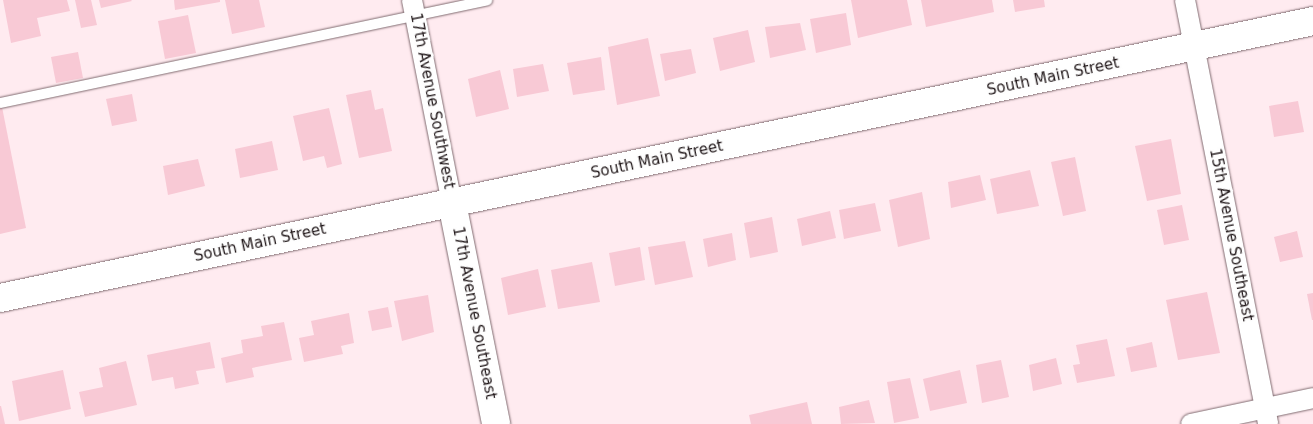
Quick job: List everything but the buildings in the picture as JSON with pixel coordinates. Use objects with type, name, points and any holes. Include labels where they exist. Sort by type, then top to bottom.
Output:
[{"type":"street","name":"15th Avenue Southeast","points":[[1185,0],[1266,416]]},
{"type":"street","name":"17th Avenue Southwest","points":[[414,7],[452,203]]},
{"type":"street","name":"South Main Street","points":[[0,298],[1313,22]]},
{"type":"street","name":"17th Avenue Southeast","points":[[452,203],[496,424]]},
{"type":"street","points":[[1191,424],[1266,416],[1313,398]]},
{"type":"lane","points":[[0,103],[414,7],[487,0]]}]
